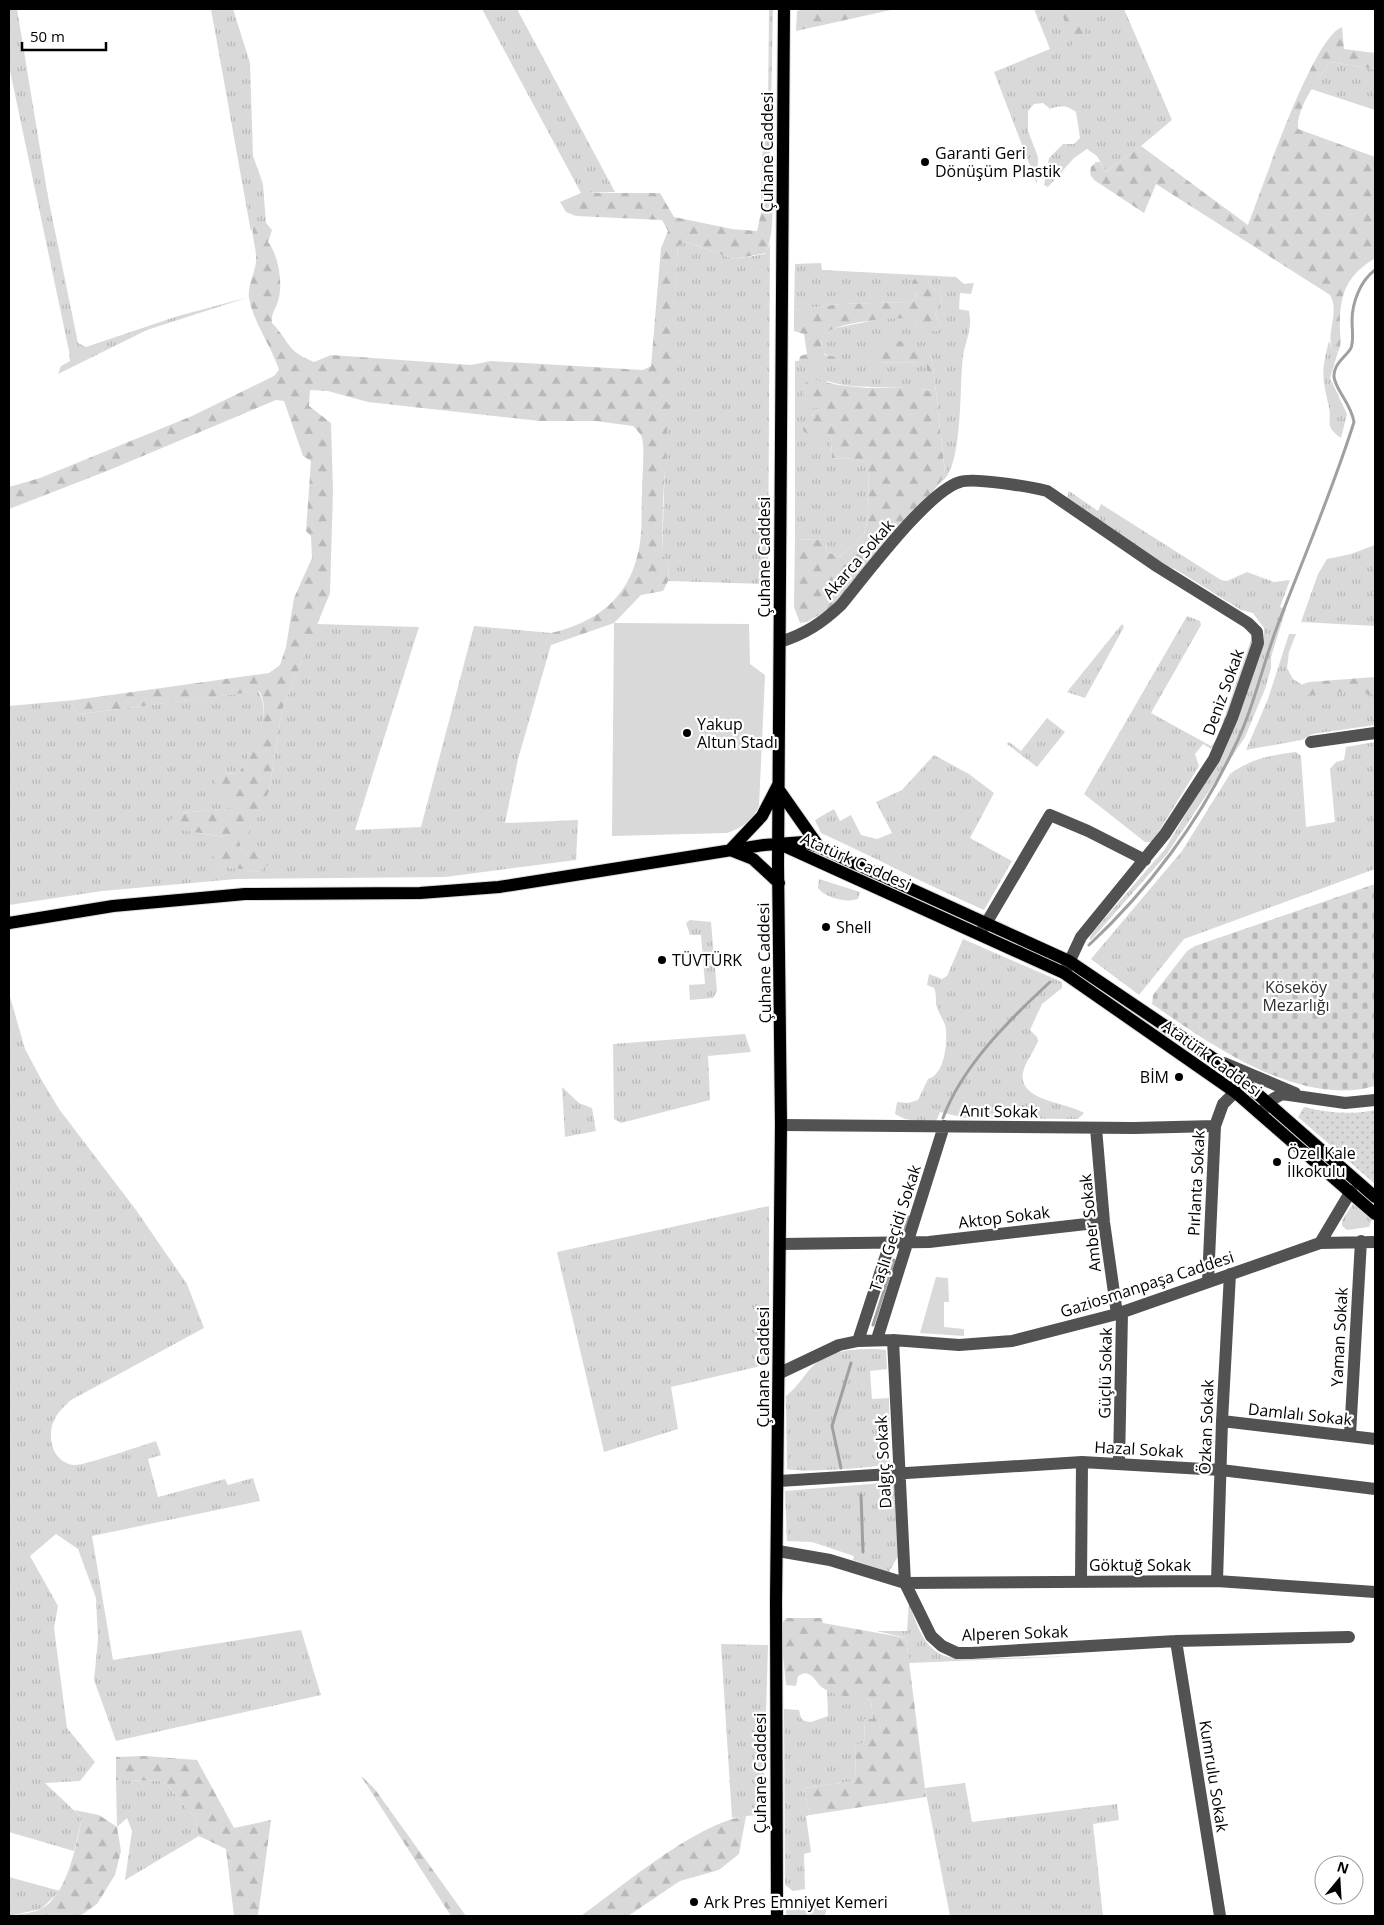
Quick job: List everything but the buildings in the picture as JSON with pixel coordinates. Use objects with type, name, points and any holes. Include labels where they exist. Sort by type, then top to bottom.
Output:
[{"type":"main road","name":"Çuhane Caddesi","points":[[777,1916],[776,1602],[782,1125],[779,786],[784,9]]},
{"type":"main road","points":[[730,850],[762,816],[779,786],[819,848]]},
{"type":"main road","name":"Atatürk Caddesi","points":[[779,844],[804,842],[819,848],[983,929],[1064,973],[1235,1092],[1351,1191],[1375,1214]]},
{"type":"main road","points":[[9,923],[114,906],[245,894],[420,892],[499,887],[730,850],[779,844]]},
{"type":"main road","name":"Atatürk Caddesi","points":[[779,844],[983,929],[1070,961],[1245,1082],[1375,1197]]},
{"type":"main road","points":[[730,850],[758,862],[779,883]]},
{"type":"street","name":"Deniz Sokak","points":[[951,485],[962,481],[1033,487],[1047,491],[1158,567],[1248,623],[1257,632],[1258,643],[1224,739],[1184,807],[1145,860],[1081,937],[1064,973]]},
{"type":"street","name":"Akarca Sokak","points":[[780,642],[804,634],[841,605],[926,504],[951,485]]},
{"type":"street","points":[[1311,742],[1375,733]]},
{"type":"street","points":[[983,929],[1050,815],[1088,831],[1145,860]]},
{"type":"street","points":[[1213,1059],[1307,1097]]},
{"type":"street","name":"Pırlanta Sokak","points":[[1208,1281],[1215,1126],[1220,1110],[1245,1082]]},
{"type":"street","points":[[1260,1113],[1282,1094],[1345,1102],[1375,1100]]},
{"type":"street","name":"Anıt Sokak","points":[[782,1125],[1096,1128],[1215,1126]]},
{"type":"street","name":"Taşlı Geçidi Sokak","points":[[876,1340],[944,1126]]},
{"type":"street","name":"Amber Sokak","points":[[1096,1128],[1104,1222],[1120,1313]]},
{"type":"street","points":[[1320,1242],[1351,1191]]},
{"type":"street","name":"Aktop Sokak","points":[[781,1244],[906,1243],[1104,1222]]},
{"type":"street","name":"Yaman Sokak","points":[[1350,1435],[1361,1241]]},
{"type":"street","name":"Gaziosmanpaşa Caddesi","points":[[780,1374],[839,1345],[858,1340],[995,1344],[1051,1333],[1120,1313],[1320,1242],[1375,1242]]},
{"type":"street","points":[[858,1340],[890,1243]]},
{"type":"street","name":"Özkan Sokak","points":[[1217,1581],[1222,1421],[1230,1274]]},
{"type":"street","name":"Güçlü Sokak","points":[[1119,1464],[1120,1313]]},
{"type":"street","name":"Dalgıç Sokak","points":[[893,1340],[905,1583]]},
{"type":"street","name":"Damlalı Sokak","points":[[1222,1421],[1375,1439]]},
{"type":"street","points":[[1081,1582],[1082,1462]]},
{"type":"street","name":"Hazal Sokak","points":[[779,1481],[1082,1462],[1221,1470],[1375,1489]]},
{"type":"street","points":[[778,1552],[830,1560],[905,1583]]},
{"type":"street","name":"Göktuğ Sokak","points":[[905,1583],[1217,1581],[1375,1592]]},
{"type":"street","name":"Alperen Sokak","points":[[905,1583],[931,1636],[942,1646],[957,1653],[1176,1641],[1349,1636]]},
{"type":"street","name":"Kumrulu Sokak","points":[[1176,1641],[1220,1916]]},
{"type":"green space","points":[[9,9],[17,9],[48,197],[78,343],[86,347],[178,316],[249,297],[147,330],[58,374],[61,366],[70,361],[69,351],[9,66]]},
{"type":"green space","points":[[211,9],[233,9],[250,63],[253,156],[263,184],[266,223],[254,223],[251,232]]},
{"type":"green space","points":[[482,9],[517,9],[615,192],[581,193]]},
{"type":"green space","points":[[769,9],[773,9],[770,157],[762,157],[768,111]]},
{"type":"green space","points":[[803,9],[895,9],[796,31],[797,11]]},
{"type":"green space","points":[[1034,9],[1124,9],[1172,120],[1106,172],[1097,156],[1087,149],[1074,158],[1048,187],[1044,185],[1049,158],[1063,144],[1074,144],[1080,138],[1076,112],[1063,106],[1050,109],[1043,103],[1034,104],[1028,111],[1028,131],[1038,157],[1037,184],[994,72],[1050,49]]},
{"type":"green space","points":[[1061,9],[1079,9],[1084,24],[1084,33],[1077,48],[1071,46],[1074,41],[1068,33]]},
{"type":"green space","points":[[1342,27],[1344,49],[1375,53],[1375,69],[1330,62],[1304,103],[1298,121],[1298,129],[1375,157],[1375,258],[1357,272],[1346,288],[1341,306],[1338,352],[1332,350],[1331,343],[1334,308],[1330,295],[1156,184],[1144,213],[1094,180],[1090,174],[1091,167],[1096,162],[1100,162],[1106,172],[1141,146],[1248,225],[1303,85],[1330,37]]},
{"type":"green space","points":[[1330,62],[1375,69],[1375,110],[1311,89]]},
{"type":"green space","points":[[762,157],[770,157],[772,193],[771,230],[766,253],[734,259],[687,242],[678,246],[663,502],[662,553],[669,567],[668,581],[663,591],[641,595],[614,623],[551,645],[545,643],[551,633],[582,623],[607,606],[618,596],[633,569],[641,538],[643,443],[640,433],[633,426],[596,421],[540,421],[368,402],[328,391],[310,390],[309,406],[331,423],[333,492],[330,593],[282,710],[269,791],[248,834],[239,840],[242,851],[256,843],[270,863],[260,872],[221,866],[212,855],[218,843],[225,837],[175,829],[170,820],[182,813],[231,808],[235,804],[229,798],[217,795],[215,780],[221,773],[238,774],[249,756],[259,734],[264,711],[263,700],[259,691],[81,714],[75,711],[72,704],[75,700],[269,673],[280,665],[286,647],[294,598],[312,558],[311,536],[306,531],[311,461],[303,456],[284,401],[276,400],[107,471],[9,509],[9,487],[40,478],[192,416],[274,376],[279,370],[251,308],[249,298],[249,288],[256,262],[254,223],[266,223],[272,230],[268,242],[278,263],[280,289],[272,323],[293,350],[314,362],[331,355],[471,365],[491,361],[643,370],[651,366],[661,248],[668,231],[662,220],[576,216],[566,212],[560,202],[581,193],[660,193],[674,217],[732,229],[757,231],[761,213]]},
{"type":"green space","points":[[687,242],[734,259],[765,254],[770,244],[768,584],[668,581],[669,567],[662,553],[666,434],[678,246]]},
{"type":"green space","points":[[821,263],[822,270],[956,277],[964,284],[974,283],[971,294],[960,293],[959,309],[969,311],[970,324],[963,357],[957,445],[948,475],[940,483],[945,472],[930,354],[871,357],[872,362],[926,363],[931,391],[853,386],[827,381],[816,406],[820,408],[811,416],[823,436],[831,435],[832,458],[855,459],[868,463],[869,515],[864,534],[840,557],[827,552],[826,540],[795,539],[795,361],[842,361],[827,355],[822,350],[823,334],[831,329],[885,318],[913,318],[916,324],[940,325],[935,313],[942,299],[940,292],[931,287],[928,281],[917,290],[916,298],[910,302],[841,304],[794,310],[795,264]]},
{"type":"green space","points":[[919,277],[928,281],[931,287],[940,292],[942,299],[935,313],[940,325],[937,331],[919,330],[913,318],[854,323],[823,334],[821,345],[825,355],[841,358],[843,361],[799,361],[800,356],[807,354],[804,334],[794,331],[794,310],[841,304],[910,302],[916,298],[917,290],[912,284],[913,280]]},
{"type":"green space","points":[[888,340],[907,342],[930,354],[945,473],[940,483],[833,607],[807,622],[800,623],[794,607],[795,539],[826,540],[827,552],[840,557],[864,534],[869,515],[868,463],[855,459],[832,458],[831,435],[817,439],[803,431],[804,424],[819,408],[809,408],[805,402],[806,382],[812,379],[838,385],[867,388],[911,387],[930,391],[926,363],[871,362],[871,353],[875,347]]},
{"type":"green space","points":[[1329,341],[1332,350],[1338,352],[1330,378],[1347,414],[1341,438],[1332,430],[1330,424],[1330,413],[1324,381],[1325,360]]},
{"type":"green space","points":[[1069,491],[1098,511],[1101,504],[1221,580],[1227,581],[1247,572],[1274,582],[1290,580],[1280,607],[1286,609],[1271,657],[1271,668],[1265,689],[1245,737],[1167,854],[1091,940],[1089,939],[1092,933],[1165,849],[1223,751],[1264,638],[1264,628],[1253,613],[1241,610],[1175,569],[1158,563],[1067,498]]},
{"type":"green space","points":[[1375,545],[1375,626],[1301,622],[1318,574],[1327,559],[1351,554]]},
{"type":"green space","points":[[1187,616],[1200,621],[1201,625],[1151,713],[1211,746],[1217,739],[1253,638],[1220,740],[1211,749],[1203,744],[1195,754],[1199,766],[1156,836],[1151,842],[1145,842],[1084,794]]},
{"type":"green space","name":"Yakup Altun Stadı","points":[[614,623],[749,624],[750,664],[765,675],[759,806],[750,820],[742,826],[727,833],[612,836]]},
{"type":"green space","points":[[317,624],[419,627],[355,830],[421,827],[474,626],[551,633],[545,643],[551,645],[518,759],[505,823],[578,820],[576,860],[445,877],[236,879],[102,891],[9,905],[9,706],[75,700],[72,704],[75,711],[81,714],[258,691],[264,712],[255,745],[238,774],[221,773],[229,798],[236,804],[231,808],[182,813],[198,833],[226,837],[221,866],[260,872],[242,851],[239,840],[269,791],[282,710]]},
{"type":"green space","points":[[1122,624],[1124,627],[1085,698],[1067,692]]},
{"type":"green space","points":[[1289,634],[1296,634],[1289,652],[1287,668],[1293,679],[1306,687],[1375,682],[1375,725],[1312,734],[1302,740],[1246,750],[1268,699]]},
{"type":"green space","points":[[1375,677],[1375,695],[1351,691],[1307,695],[1301,689],[1303,684],[1309,682]]},
{"type":"green space","points":[[1047,718],[1065,732],[1037,767],[1007,744],[1009,742],[1021,751]]},
{"type":"green space","points":[[1375,742],[1375,869],[1184,939],[1139,995],[1091,959],[1182,851],[1230,774],[1245,765],[1262,759],[1296,752],[1301,756],[1306,827],[1335,822],[1330,769],[1336,762],[1344,760],[1346,747]]},
{"type":"green space","points":[[934,755],[969,774],[994,793],[970,838],[1012,861],[984,910],[821,833],[815,820],[834,809],[840,821],[851,815],[861,835],[877,839],[892,833],[876,802],[902,790]]},
{"type":"green space","points":[[819,879],[860,892],[858,899],[842,900],[821,892],[818,888]]},
{"type":"green space","name":"Köseköy Mezarlığı","points":[[1375,884],[1375,1086],[1346,1090],[1317,1088],[1287,1081],[1229,1054],[1152,1004],[1153,995],[1187,951],[1195,946]]},
{"type":"green space","points":[[690,920],[711,922],[717,991],[713,998],[690,1000],[689,985],[705,984],[701,935],[690,935],[686,923]]},
{"type":"green space","points":[[963,939],[1062,982],[1062,988],[1042,1004],[1030,1030],[1037,1037],[1038,1041],[1025,1066],[1023,1080],[1026,1088],[1034,1094],[1084,1113],[1078,1119],[965,1118],[940,1112],[935,1124],[905,1119],[895,1114],[897,1102],[908,1103],[918,1100],[928,1079],[938,1071],[944,1058],[946,1029],[937,1007],[934,988],[927,985],[929,974],[942,979],[947,976]]},
{"type":"green space","points":[[9,993],[25,1049],[41,1079],[59,1109],[136,1210],[187,1284],[204,1328],[71,1400],[53,1421],[51,1439],[55,1453],[61,1460],[74,1465],[100,1459],[156,1441],[161,1455],[148,1459],[158,1497],[225,1479],[228,1485],[253,1478],[260,1501],[92,1536],[113,1660],[301,1630],[321,1695],[116,1741],[94,1680],[98,1640],[96,1598],[78,1549],[56,1534],[30,1556],[58,1606],[54,1628],[67,1728],[95,1762],[80,1781],[45,1783],[82,1818],[74,1851],[9,1832]]},
{"type":"green space","points":[[745,1034],[751,1052],[708,1056],[710,1100],[621,1123],[614,1119],[613,1044]]},
{"type":"green space","points":[[562,1087],[579,1103],[592,1108],[596,1131],[565,1137]]},
{"type":"green space","points":[[1304,1107],[1340,1113],[1375,1110],[1375,1184],[1298,1117]]},
{"type":"green space","points":[[1353,1204],[1372,1219],[1369,1227],[1347,1230],[1342,1226],[1342,1220]]},
{"type":"green space","points":[[769,1206],[769,1364],[671,1387],[678,1429],[604,1452],[557,1252]]},
{"type":"green space","points":[[936,1277],[948,1278],[949,1302],[944,1302],[944,1327],[964,1329],[964,1336],[920,1333]]},
{"type":"green space","points":[[847,1350],[886,1350],[887,1369],[870,1371],[872,1399],[889,1398],[890,1463],[871,1467],[839,1469],[787,1469],[786,1396],[814,1365],[824,1357]]},
{"type":"green space","points":[[895,1482],[898,1556],[889,1572],[853,1560],[854,1556],[812,1542],[787,1541],[785,1491]]},
{"type":"green space","points":[[909,1603],[926,1642],[940,1654],[962,1659],[1081,1656],[909,1663],[906,1638],[877,1631],[907,1631]]},
{"type":"green space","points":[[786,1618],[822,1618],[823,1623],[906,1638],[926,1797],[810,1815],[804,1788],[856,1781],[855,1744],[865,1743],[864,1719],[873,1719],[871,1700],[828,1691],[820,1686],[811,1675],[805,1673],[798,1676],[796,1686],[786,1685],[780,1626]]},
{"type":"green space","points":[[721,1644],[768,1645],[763,1814],[732,1818]]},
{"type":"green space","points":[[827,1689],[834,1693],[871,1700],[873,1719],[864,1719],[865,1743],[855,1745],[856,1781],[804,1788],[810,1815],[806,1816],[811,1852],[804,1854],[805,1889],[793,1891],[785,1885],[784,1709],[799,1710],[804,1721],[811,1722],[828,1716]]},
{"type":"green space","points":[[145,1756],[197,1760],[234,1828],[271,1820],[258,1916],[234,1916],[226,1849],[199,1836],[195,1818],[164,1781],[116,1780],[116,1757]]},
{"type":"green space","points":[[361,1776],[374,1788],[466,1916],[451,1916]]},
{"type":"green space","points":[[116,1780],[164,1781],[195,1818],[199,1836],[125,1880],[132,1831],[127,1818],[117,1827]]},
{"type":"green space","points":[[965,1783],[972,1822],[1117,1804],[1119,1820],[1093,1824],[1103,1916],[950,1916],[925,1788]]},
{"type":"green space","points":[[74,1810],[99,1815],[117,1827],[121,1851],[115,1875],[97,1904],[80,1916],[9,1916],[39,1910],[49,1904],[57,1894],[69,1870],[82,1818]]},
{"type":"green space","points":[[746,1816],[739,1854],[719,1870],[680,1881],[628,1916],[581,1916],[660,1857],[683,1843],[705,1830],[726,1821]]},
{"type":"green space","points":[[9,1877],[60,1891],[41,1909],[9,1916]]},
{"type":"green space","points":[[815,1902],[825,1904],[827,1907],[825,1915],[786,1916],[786,1904]]},
{"type":"waterway","points":[[1089,945],[1132,901],[1171,853],[1205,802],[1241,734],[1277,627],[1327,500],[1354,422],[1350,409],[1335,382],[1334,372],[1352,345],[1352,314],[1355,300],[1361,286],[1375,270]]},
{"type":"waterway","points":[[943,1118],[962,1080],[989,1044],[1050,982]]},
{"type":"waterway","points":[[902,1238],[909,1217]]},
{"type":"waterway","points":[[873,1325],[894,1260]]},
{"type":"waterway","points":[[841,1468],[832,1426],[851,1363]]},
{"type":"waterway","points":[[861,1495],[863,1552]]},
{"type":"place","name":"Garanti Geri Dönüşüm Plastik","points":[[925,162]]},
{"type":"place","name":"Yakup Altun Stadı","points":[[687,733]]},
{"type":"place","name":"Shell","points":[[826,927]]},
{"type":"place","name":"TÜVTÜRK","points":[[662,960]]},
{"type":"place","name":"BİM","points":[[1179,1077]]},
{"type":"place","name":"Özel Kale İlkokulu","points":[[1277,1162]]},
{"type":"place","name":"Ark Pres Emniyet Kemeri","points":[[694,1902]]}]
